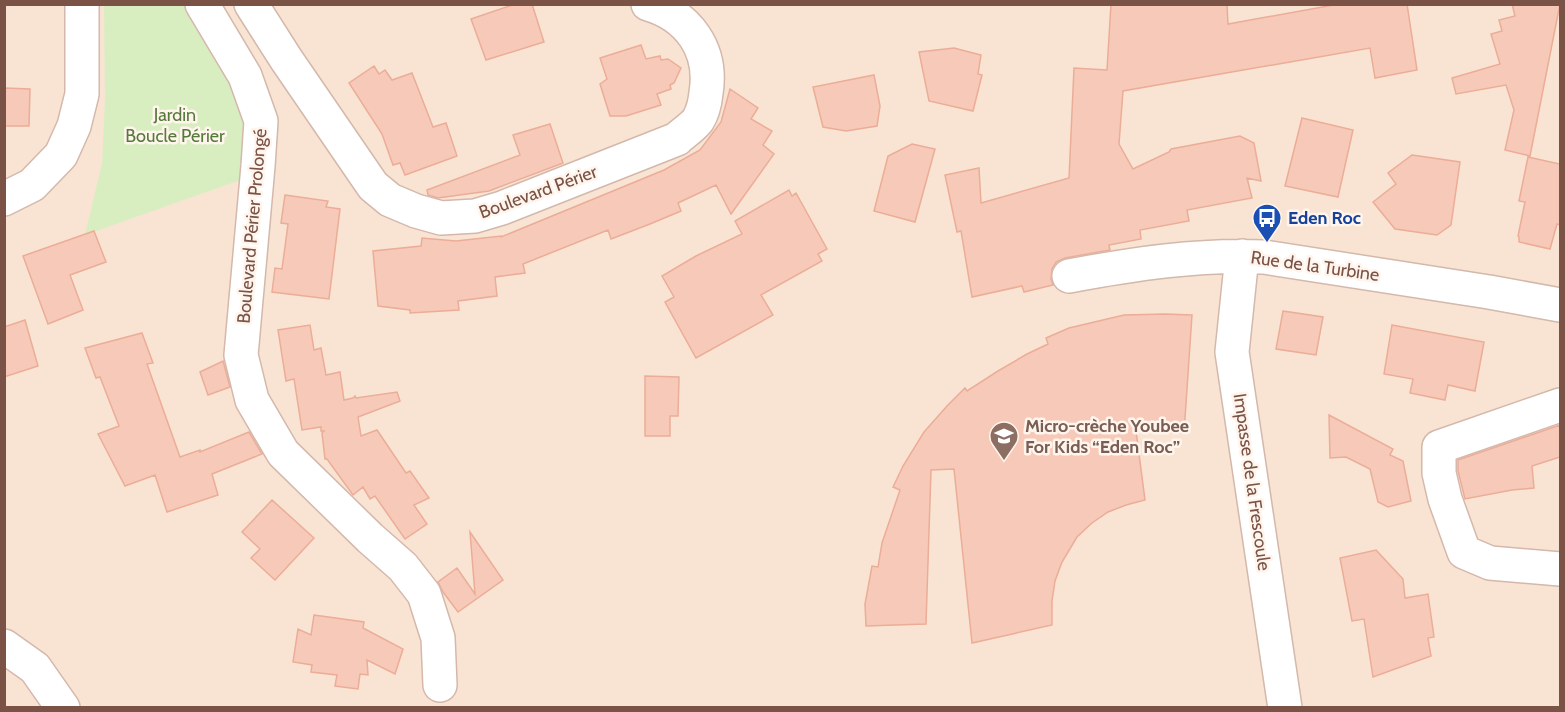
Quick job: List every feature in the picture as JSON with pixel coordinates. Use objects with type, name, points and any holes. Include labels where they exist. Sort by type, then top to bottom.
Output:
[{"type":"street","points":[[4,199],[32,185],[61,155],[74,126],[82,94],[82,4]]},
{"type":"street","name":"Boulevard Périer Prolongé","points":[[202,4],[245,76],[261,121],[241,354],[252,400],[283,453],[403,567],[424,594],[438,638],[440,685]]},
{"type":"street","name":"Boulevard Périer","points":[[251,4],[373,186],[390,200],[441,218],[475,216],[502,208],[677,139],[697,122],[704,106],[709,79],[705,58],[695,36],[677,17],[648,4]]},
{"type":"street","name":"Impasse de la Frescoule","points":[[1242,256],[1232,352],[1285,708]]},
{"type":"street","name":"Rue de la Turbine","points":[[1069,276],[1127,265],[1196,258],[1264,257],[1560,305]]},
{"type":"street","points":[[1560,405],[1439,447],[1439,473],[1445,499],[1464,552],[1490,563],[1560,569]]},
{"type":"street","points":[[4,646],[35,668],[63,708]]},
{"type":"shaded area","points":[[4,5],[1560,5],[1560,707],[5,707]]},
{"type":"green space","name":"Jardin Boucle Périer","points":[[104,5],[190,5],[225,59],[249,122],[246,178],[85,235],[102,163],[105,100]]},
{"type":"building","points":[[515,4],[532,4],[544,42],[486,60],[471,19]]},
{"type":"building","points":[[1111,4],[1227,4],[1228,24],[1339,4],[1407,4],[1417,70],[1375,78],[1370,48],[1123,91],[1119,144],[1133,169],[1171,149],[1240,136],[1254,143],[1261,181],[1247,178],[1252,198],[1187,210],[1189,221],[1140,230],[1141,239],[1109,245],[1110,250],[1065,258],[1056,262],[1052,269],[1053,285],[1024,292],[1022,286],[972,297],[961,231],[957,232],[945,175],[979,168],[981,203],[1069,178],[1074,68],[1107,70]]},
{"type":"building","points":[[1512,4],[1560,4],[1530,156],[1505,150],[1514,110],[1506,85],[1456,94],[1452,78],[1500,64],[1491,34],[1502,31],[1499,20],[1515,16]]},
{"type":"building","points":[[641,45],[646,59],[660,56],[661,60],[668,59],[681,68],[674,83],[670,85],[671,89],[657,94],[661,105],[626,116],[610,116],[600,84],[607,79],[600,58]]},
{"type":"building","points":[[954,48],[981,55],[978,74],[982,75],[973,111],[929,101],[919,52]]},
{"type":"building","points":[[374,66],[379,74],[385,70],[392,80],[412,73],[433,127],[446,123],[457,156],[405,175],[400,163],[393,165],[382,134],[349,83]]},
{"type":"building","points":[[874,75],[880,106],[877,126],[846,131],[823,127],[813,87]]},
{"type":"building","points":[[4,88],[30,89],[29,126],[4,126]]},
{"type":"building","points":[[730,89],[758,108],[751,119],[772,131],[763,145],[774,154],[731,214],[716,185],[678,203],[681,211],[650,224],[611,239],[608,230],[523,264],[525,273],[495,277],[497,296],[458,301],[459,310],[410,313],[410,310],[378,306],[373,251],[421,246],[422,238],[456,241],[501,237],[664,170],[700,150],[721,122]]},
{"type":"building","points":[[1302,118],[1353,130],[1338,197],[1285,186]]},
{"type":"building","points":[[550,124],[563,163],[489,191],[438,198],[428,195],[427,190],[520,155],[513,135]]},
{"type":"building","points":[[912,144],[935,149],[915,222],[874,211],[888,156]]},
{"type":"building","points":[[1412,155],[1460,162],[1451,225],[1437,235],[1395,229],[1373,202],[1396,184],[1388,173]]},
{"type":"building","points":[[1528,157],[1560,164],[1560,225],[1557,224],[1550,249],[1519,242],[1518,236],[1525,202],[1519,201]]},
{"type":"building","points":[[789,190],[792,196],[796,193],[827,249],[818,254],[822,261],[761,295],[773,315],[696,358],[665,302],[674,297],[662,276],[696,256],[742,234],[735,221]]},
{"type":"building","points":[[285,195],[328,201],[326,207],[340,209],[329,299],[272,292],[275,268],[282,269],[288,224],[281,223]]},
{"type":"building","points":[[94,231],[106,262],[70,275],[83,310],[48,324],[23,256]]},
{"type":"building","points":[[1283,311],[1323,317],[1316,355],[1276,349]]},
{"type":"building","points":[[1124,315],[1192,315],[1184,433],[1136,431],[1145,500],[1108,512],[1077,537],[1062,562],[1055,581],[1052,625],[972,643],[954,469],[931,470],[926,624],[866,626],[865,604],[872,566],[878,567],[882,543],[900,490],[893,487],[924,432],[947,406],[965,388],[967,391],[1027,354],[1048,344],[1046,338],[1069,328]]},
{"type":"building","points":[[25,320],[38,366],[4,377],[4,327]]},
{"type":"building","points":[[310,325],[314,350],[321,348],[326,375],[340,372],[344,400],[355,396],[356,398],[397,392],[400,401],[358,417],[361,436],[377,430],[406,473],[410,471],[429,498],[414,505],[427,524],[405,539],[375,496],[370,499],[363,487],[353,495],[325,459],[322,433],[324,431],[321,431],[321,427],[302,430],[294,379],[286,381],[278,330]]},
{"type":"building","points":[[1392,325],[1484,342],[1475,391],[1448,385],[1445,400],[1410,393],[1413,379],[1384,374]]},
{"type":"building","points":[[142,333],[153,363],[147,364],[180,457],[200,450],[200,452],[249,432],[262,454],[212,474],[218,495],[167,512],[155,475],[125,486],[98,434],[119,426],[100,377],[96,378],[85,348]]},
{"type":"building","points":[[223,361],[230,387],[208,395],[200,372]]},
{"type":"building","points":[[645,376],[679,377],[678,416],[670,416],[670,436],[645,436]]},
{"type":"building","points":[[1329,415],[1393,449],[1390,455],[1403,461],[1411,501],[1388,507],[1378,502],[1370,469],[1346,457],[1330,458]]},
{"type":"building","points":[[1560,425],[1560,457],[1532,466],[1534,488],[1465,499],[1458,471],[1458,460]]},
{"type":"building","points":[[272,500],[314,538],[275,580],[251,558],[260,549],[242,532]]},
{"type":"building","points":[[470,532],[503,580],[458,612],[438,582],[457,568],[475,594]]},
{"type":"building","points":[[1376,550],[1403,579],[1405,598],[1428,594],[1434,637],[1428,638],[1431,656],[1373,677],[1364,619],[1352,621],[1340,558]]},
{"type":"building","points":[[314,615],[364,622],[363,628],[403,649],[395,674],[367,660],[368,675],[360,674],[358,689],[335,686],[337,675],[311,672],[312,665],[293,662],[298,629],[311,635]]},
{"type":"place","name":"Eden Roc","points":[[1267,244]]},
{"type":"place","name":"Micro-crèche Youbee For Kids “Eden Roc”","points":[[1004,462]]}]
